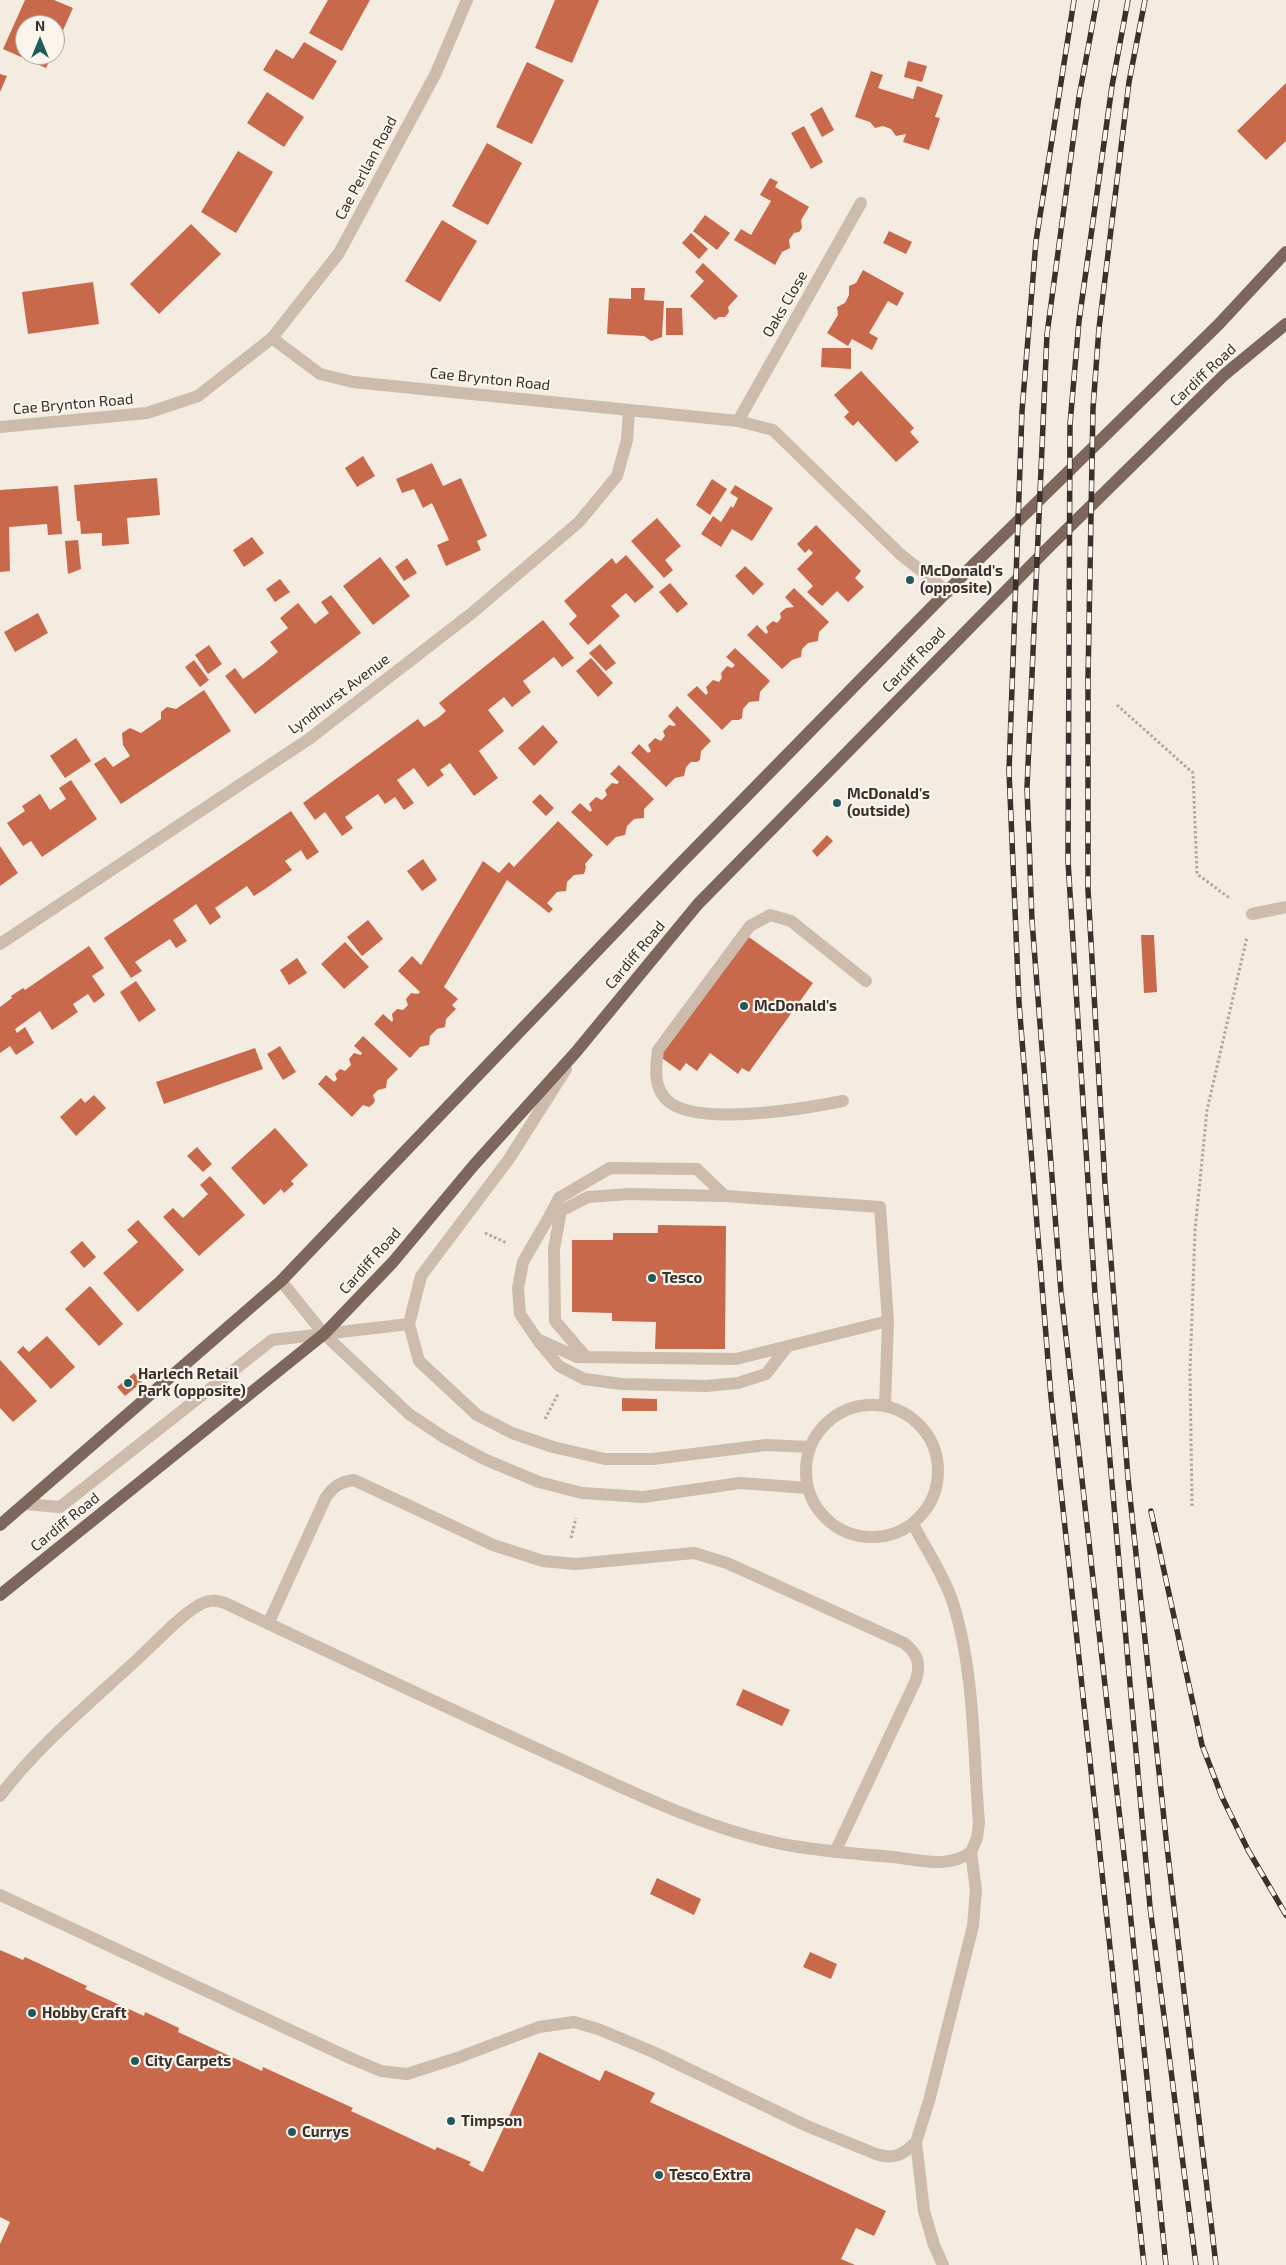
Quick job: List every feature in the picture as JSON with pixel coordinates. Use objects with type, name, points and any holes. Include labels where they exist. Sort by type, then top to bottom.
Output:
[{"type":"main road","name":"Cardiff Road","points":[[0,1525],[281,1281],[679,865],[973,565],[1219,324],[1286,252]]},
{"type":"main road","name":"Cardiff Road","points":[[0,1595],[324,1334],[393,1262],[474,1165],[576,1052],[698,904],[976,619],[1224,375],[1286,324]]},
{"type":"street","name":"Cae Perllan Road","points":[[272,338],[339,253],[436,74],[467,0]]},
{"type":"street","name":"Oaks Close","points":[[738,421],[861,203]]},
{"type":"street","name":"Cae Brynton Road","points":[[0,427],[147,413],[198,396],[272,338],[320,374],[353,382],[738,421],[773,430],[900,554],[948,592]]},
{"type":"street","name":"Lyndhurst Avenue","points":[[0,944],[309,739],[472,613],[572,528],[617,476],[627,440],[628,410]]},
{"type":"street","points":[[1252,914],[1286,907]]},
{"type":"street","points":[[843,1101],[712,1116],[684,1110],[665,1098],[655,1076],[658,1050],[750,926],[770,915],[791,921],[866,981]]},
{"type":"street","points":[[576,1052],[509,1159],[421,1276],[409,1324],[419,1361],[477,1415],[512,1433],[604,1458],[653,1458],[766,1445],[810,1447]]},
{"type":"street","points":[[725,1196],[697,1169],[610,1168],[559,1198],[523,1262],[518,1288],[520,1314],[559,1366],[584,1379],[622,1384],[706,1386],[738,1384],[766,1374],[787,1347]]},
{"type":"street","points":[[548,1217],[588,1197],[629,1194],[725,1196],[880,1207],[888,1321],[885,1405]]},
{"type":"street","points":[[561,1210],[554,1249],[555,1321],[586,1357]]},
{"type":"street","points":[[281,1281],[324,1334],[409,1414],[445,1438],[484,1458],[539,1482],[582,1493],[643,1497],[740,1483],[808,1488]]},
{"type":"street","points":[[537,1339],[577,1357],[736,1359],[888,1321]]},
{"type":"street","points":[[24,1504],[60,1507],[272,1340],[409,1324]]},
{"type":"street","points":[[862,1405],[885,1405],[903,1412],[918,1422],[930,1438],[937,1456],[939,1474],[935,1493],[926,1510],[913,1524],[897,1532],[878,1537],[860,1536],[842,1530],[827,1520],[815,1505],[808,1488],[806,1467],[810,1447],[822,1427],[840,1412],[862,1405]]},
{"type":"street","points":[[268,1624],[326,1497],[333,1487],[343,1482],[354,1480],[493,1545],[543,1562],[575,1564],[694,1553],[727,1563],[904,1643],[913,1650],[918,1658],[919,1669],[916,1680],[835,1852]]},
{"type":"street","points":[[0,1796],[13,1779],[50,1741],[155,1642],[204,1602],[215,1600],[669,1808],[717,1826],[782,1844],[835,1852],[941,1862],[962,1859],[971,1852],[977,1838],[979,1823],[968,1679],[963,1642],[950,1596],[939,1570],[913,1524]]},
{"type":"street","points":[[943,2265],[934,2245],[924,2211],[916,2142],[929,2101],[973,1926],[976,1890],[971,1852]]},
{"type":"street","points":[[0,1895],[381,2071],[393,2074],[420,2071],[539,2027],[574,2022],[598,2029],[651,2051],[807,2126],[886,2158],[907,2152],[916,2142]]},
{"type":"path","points":[[1117,704],[1193,772],[1198,874],[1252,914],[1208,1110],[1194,1231],[1190,1370],[1192,1506]]},
{"type":"path","points":[[462,1223],[528,1252]]},
{"type":"path","points":[[534,1440],[570,1371]]},
{"type":"path","points":[[564,1563],[582,1493]]},
{"type":"building","points":[[25,0],[54,0],[73,8],[65,26],[65,15],[18,15]]},
{"type":"building","points":[[328,0],[370,0],[342,51],[309,33]]},
{"type":"building","points":[[555,0],[599,0],[572,63],[535,48]]},
{"type":"building","points":[[15,22],[15,54],[3,49]]},
{"type":"building","points":[[304,42],[337,61],[313,100],[263,70],[276,49],[293,59]]},
{"type":"building","points":[[908,61],[927,66],[922,82],[904,77]]},
{"type":"building","points":[[527,62],[564,80],[532,144],[496,127]]},
{"type":"building","points":[[871,71],[883,75],[878,88],[913,99],[917,86],[943,95],[935,117],[940,118],[929,150],[903,142],[906,134],[896,136],[891,129],[883,126],[875,128],[870,122],[855,117]]},
{"type":"building","points":[[0,74],[7,76],[0,92]]},
{"type":"building","points":[[1286,83],[1286,141],[1266,160],[1237,131]]},
{"type":"building","points":[[267,92],[304,117],[284,147],[247,123]]},
{"type":"building","points":[[822,107],[834,130],[822,137],[810,114]]},
{"type":"building","points":[[804,126],[823,162],[811,169],[791,133]]},
{"type":"building","points":[[487,143],[522,163],[488,225],[452,206]]},
{"type":"building","points":[[238,151],[273,172],[236,233],[201,212]]},
{"type":"building","points":[[770,178],[778,182],[775,187],[809,207],[801,220],[802,228],[799,232],[794,233],[789,240],[790,248],[782,252],[775,265],[734,240],[741,229],[751,235],[771,201],[760,195]]},
{"type":"building","points":[[705,215],[730,233],[717,250],[693,231]]},
{"type":"building","points":[[442,220],[477,241],[440,302],[405,281]]},
{"type":"building","points":[[191,224],[221,254],[159,314],[130,284]]},
{"type":"building","points":[[889,231],[912,242],[906,254],[883,243]]},
{"type":"building","points":[[691,233],[708,249],[699,259],[682,243]]},
{"type":"building","points":[[703,263],[738,296],[728,307],[729,312],[725,317],[719,317],[715,320],[690,296],[704,281],[695,272]]},
{"type":"building","points":[[863,270],[904,293],[897,306],[888,301],[869,333],[878,338],[872,350],[852,339],[848,346],[827,333],[838,315],[837,307],[845,303],[849,295],[849,286],[856,283]]},
{"type":"building","points":[[93,282],[99,324],[28,334],[22,292]]},
{"type":"building","points":[[631,288],[645,288],[644,300],[664,301],[662,337],[651,341],[644,336],[607,334],[609,298],[631,299]]},
{"type":"building","points":[[666,308],[682,308],[683,335],[666,335]]},
{"type":"building","points":[[822,348],[851,348],[851,369],[821,367]]},
{"type":"building","points":[[861,371],[914,428],[910,432],[919,442],[896,462],[858,421],[853,426],[844,417],[849,412],[834,395]]},
{"type":"building","points":[[363,456],[375,476],[357,487],[345,468]]},
{"type":"building","points":[[432,463],[443,486],[461,478],[487,536],[477,541],[481,550],[446,566],[437,545],[449,540],[432,503],[423,508],[414,489],[402,493],[396,479]]},
{"type":"building","points":[[157,478],[160,515],[127,518],[129,544],[102,546],[102,533],[81,534],[80,521],[77,521],[74,485]]},
{"type":"building","points":[[712,479],[727,489],[710,515],[696,505]]},
{"type":"building","points":[[735,485],[773,508],[752,541],[732,529],[721,547],[701,534],[713,516],[721,522],[731,506],[733,508],[738,498],[730,493]]},
{"type":"building","points":[[58,486],[62,534],[48,535],[47,524],[9,527],[10,571],[0,572],[0,490]]},
{"type":"building","points":[[657,518],[681,546],[665,560],[673,570],[664,578],[631,541]]},
{"type":"building","points":[[816,525],[861,571],[855,578],[864,587],[848,602],[837,591],[822,606],[807,592],[813,586],[797,569],[813,553],[809,549],[805,553],[797,544]]},
{"type":"building","points":[[252,537],[264,553],[244,567],[233,550]]},
{"type":"building","points":[[78,540],[81,569],[68,574],[65,541]]},
{"type":"building","points":[[626,555],[654,587],[635,603],[626,593],[611,606],[620,616],[588,645],[569,624],[577,616],[564,601],[612,558],[616,564]]},
{"type":"building","points":[[380,557],[410,596],[373,625],[343,586]]},
{"type":"building","points":[[407,558],[417,573],[404,581],[395,567]]},
{"type":"building","points":[[745,566],[764,584],[753,595],[735,576]]},
{"type":"building","points":[[280,579],[290,592],[275,602],[266,589]]},
{"type":"building","points":[[670,583],[688,604],[677,613],[659,592]]},
{"type":"building","points":[[794,588],[829,622],[819,632],[818,641],[808,643],[802,649],[801,657],[792,660],[782,669],[747,635],[757,625],[766,634],[768,632],[766,627],[773,621],[777,623],[781,618],[780,613],[786,608],[794,607],[785,597]]},
{"type":"building","points":[[331,595],[361,633],[255,714],[225,676],[235,668],[243,679],[261,666],[278,652],[270,642],[288,628],[280,618],[298,603],[315,624],[329,613],[321,602]]},
{"type":"building","points":[[38,613],[48,633],[15,652],[4,632]]},
{"type":"building","points":[[543,620],[574,658],[562,667],[554,657],[523,681],[531,692],[512,707],[504,697],[488,710],[504,731],[479,751],[498,778],[474,796],[450,763],[440,770],[444,775],[428,787],[414,768],[397,780],[414,803],[404,810],[395,797],[385,804],[378,794],[345,817],[353,828],[342,836],[325,812],[315,820],[303,803],[418,719],[424,727],[438,718],[446,711],[439,703]]},
{"type":"building","points":[[600,644],[616,663],[606,671],[589,653]]},
{"type":"building","points":[[209,645],[222,664],[208,674],[195,655]]},
{"type":"building","points":[[735,648],[770,681],[760,692],[759,701],[749,702],[743,709],[742,718],[732,720],[722,730],[687,695],[697,686],[706,695],[708,693],[706,687],[713,680],[719,682],[722,678],[721,673],[727,666],[732,668],[735,665],[726,657]]},
{"type":"building","points":[[591,658],[613,683],[598,697],[576,671]]},
{"type":"building","points":[[194,660],[209,680],[200,687],[185,667]]},
{"type":"building","points":[[204,690],[231,731],[121,804],[94,764],[105,757],[113,767],[130,756],[123,745],[122,733],[130,728],[141,733],[161,719],[161,712],[167,707],[176,709]]},
{"type":"building","points":[[677,706],[711,741],[701,751],[700,760],[691,762],[686,767],[684,776],[675,778],[666,787],[631,753],[639,744],[648,753],[651,751],[648,745],[655,738],[661,741],[665,736],[663,731],[669,725],[676,725],[668,716]]},
{"type":"building","points":[[543,725],[558,742],[534,766],[518,748]]},
{"type":"building","points":[[76,738],[91,761],[65,778],[50,756]]},
{"type":"building","points":[[619,765],[654,799],[644,809],[644,818],[634,819],[627,826],[625,835],[616,837],[607,846],[571,812],[580,803],[590,812],[592,810],[589,804],[596,797],[602,800],[607,795],[605,790],[612,783],[617,784],[619,782],[610,774]]},
{"type":"building","points":[[71,780],[97,819],[42,857],[31,841],[23,846],[7,823],[25,811],[22,806],[40,794],[50,810],[66,799],[59,788]]},
{"type":"building","points":[[540,794],[554,808],[546,816],[532,802]]},
{"type":"building","points":[[291,811],[319,852],[307,860],[301,850],[285,861],[292,870],[254,896],[247,886],[215,908],[221,917],[210,925],[196,904],[173,920],[187,941],[176,948],[170,939],[153,950],[135,962],[142,971],[131,978],[104,938]]},
{"type":"building","points":[[558,821],[593,855],[585,864],[584,874],[574,875],[567,882],[566,891],[557,892],[547,903],[553,909],[549,913],[507,880],[444,987],[458,999],[452,1005],[456,1009],[446,1019],[445,1027],[437,1029],[430,1036],[429,1045],[420,1047],[410,1058],[374,1024],[383,1014],[392,1022],[392,1014],[397,1009],[403,1010],[408,1005],[406,999],[411,993],[418,994],[420,992],[398,971],[412,956],[421,965],[483,861],[499,873],[509,862],[514,867]]},
{"type":"building","points":[[827,835],[833,841],[817,857],[812,851]]},
{"type":"building","points":[[0,846],[18,873],[0,886]]},
{"type":"building","points":[[423,859],[437,880],[422,891],[407,871]]},
{"type":"building","points":[[368,920],[383,939],[362,956],[347,937]]},
{"type":"building","points":[[746,935],[813,983],[749,1072],[742,1068],[738,1074],[710,1053],[697,1071],[686,1063],[680,1071],[659,1056]]},
{"type":"building","points":[[1141,935],[1154,935],[1157,992],[1144,993]]},
{"type":"building","points":[[345,942],[369,967],[344,989],[321,964]]},
{"type":"building","points":[[89,946],[104,968],[92,976],[105,995],[94,1003],[88,994],[73,1004],[78,1012],[52,1030],[40,1011],[15,1029],[17,1033],[25,1027],[34,1043],[16,1055],[10,1046],[0,1053],[0,1007],[12,998],[11,996],[23,988],[25,990]]},
{"type":"building","points":[[297,958],[307,973],[289,985],[280,970]]},
{"type":"building","points":[[136,981],[156,1010],[139,1022],[120,992]]},
{"type":"building","points":[[363,1036],[398,1069],[387,1080],[386,1088],[378,1090],[373,1095],[375,1101],[373,1104],[369,1107],[363,1105],[352,1117],[318,1084],[326,1075],[334,1082],[337,1079],[335,1074],[340,1069],[345,1071],[351,1065],[349,1059],[354,1053],[361,1055],[362,1053],[354,1046]]},
{"type":"building","points":[[280,1046],[296,1072],[283,1080],[267,1054]]},
{"type":"building","points":[[255,1048],[263,1069],[164,1104],[156,1082]]},
{"type":"building","points":[[94,1095],[106,1108],[76,1136],[60,1117],[81,1098],[85,1103]]},
{"type":"building","points":[[275,1128],[308,1165],[291,1181],[294,1184],[284,1193],[281,1189],[264,1205],[231,1168]]},
{"type":"building","points":[[197,1147],[212,1164],[203,1172],[187,1156]]},
{"type":"building","points":[[210,1176],[245,1215],[199,1256],[163,1217],[173,1208],[183,1218],[208,1194],[200,1185]]},
{"type":"building","points":[[138,1220],[184,1270],[138,1312],[103,1273],[138,1242],[127,1230]]},
{"type":"building","points":[[658,1225],[726,1226],[725,1349],[655,1349],[656,1322],[612,1321],[612,1313],[572,1312],[572,1240],[613,1240],[613,1233],[658,1233]]},
{"type":"building","points":[[82,1241],[96,1257],[84,1268],[70,1252]]},
{"type":"building","points":[[90,1286],[123,1324],[99,1346],[65,1309]]},
{"type":"building","points":[[47,1336],[75,1367],[51,1389],[17,1352],[23,1346],[29,1352]]},
{"type":"building","points":[[0,1360],[37,1401],[13,1422],[0,1408]]},
{"type":"building","points":[[134,1373],[142,1382],[125,1396],[117,1387]]},
{"type":"building","points":[[622,1398],[657,1399],[657,1411],[622,1411]]},
{"type":"building","points":[[743,1689],[790,1710],[782,1726],[736,1705]]},
{"type":"building","points":[[657,1878],[701,1899],[694,1915],[650,1894]]},
{"type":"building","points":[[0,1950],[23,1960],[25,1957],[87,1986],[85,1989],[144,2016],[145,2012],[179,2028],[178,2032],[262,2071],[263,2067],[353,2108],[351,2111],[435,2150],[437,2147],[471,2162],[469,2165],[483,2172],[539,2052],[600,2081],[605,2070],[655,2093],[650,2102],[886,2211],[874,2236],[856,2228],[841,2259],[855,2265],[0,2265],[0,2244],[10,2222],[0,2217]]},
{"type":"building","points":[[810,1952],[837,1964],[831,1979],[803,1967]]},
{"type":"railway","points":[[1074,0],[1036,241],[1022,411],[1009,771],[1019,1003],[1051,1397],[1144,2265]]},
{"type":"railway","points":[[1097,0],[1079,97],[1047,334],[1027,788],[1032,921],[1061,1292],[1128,1891],[1166,2265]]},
{"type":"railway","points":[[1128,0],[1112,86],[1079,321],[1070,424],[1068,861],[1095,1294],[1150,1907],[1196,2265]]},
{"type":"railway","points":[[1145,0],[1129,82],[1099,328],[1093,408],[1088,679],[1088,890],[1105,1184],[1128,1478],[1166,1838],[1216,2265]]},
{"type":"railway","points":[[1151,1511],[1202,1745],[1222,1797],[1248,1850],[1286,1915]]},
{"type":"place","name":"McDonald's (opposite)","points":[[910,580]]},
{"type":"place","name":"McDonald's (outside)","points":[[837,803]]},
{"type":"place","name":"McDonald's","points":[[744,1006]]},
{"type":"place","name":"Tesco","points":[[652,1278]]},
{"type":"place","name":"Harlech Retail Park (opposite)","points":[[128,1383]]},
{"type":"place","name":"Hobby Craft","points":[[32,2013]]},
{"type":"place","name":"City Carpets","points":[[135,2061]]},
{"type":"place","name":"Timpson","points":[[451,2121]]},
{"type":"place","name":"Currys","points":[[292,2132]]},
{"type":"place","name":"Tesco Extra","points":[[659,2175]]}]
